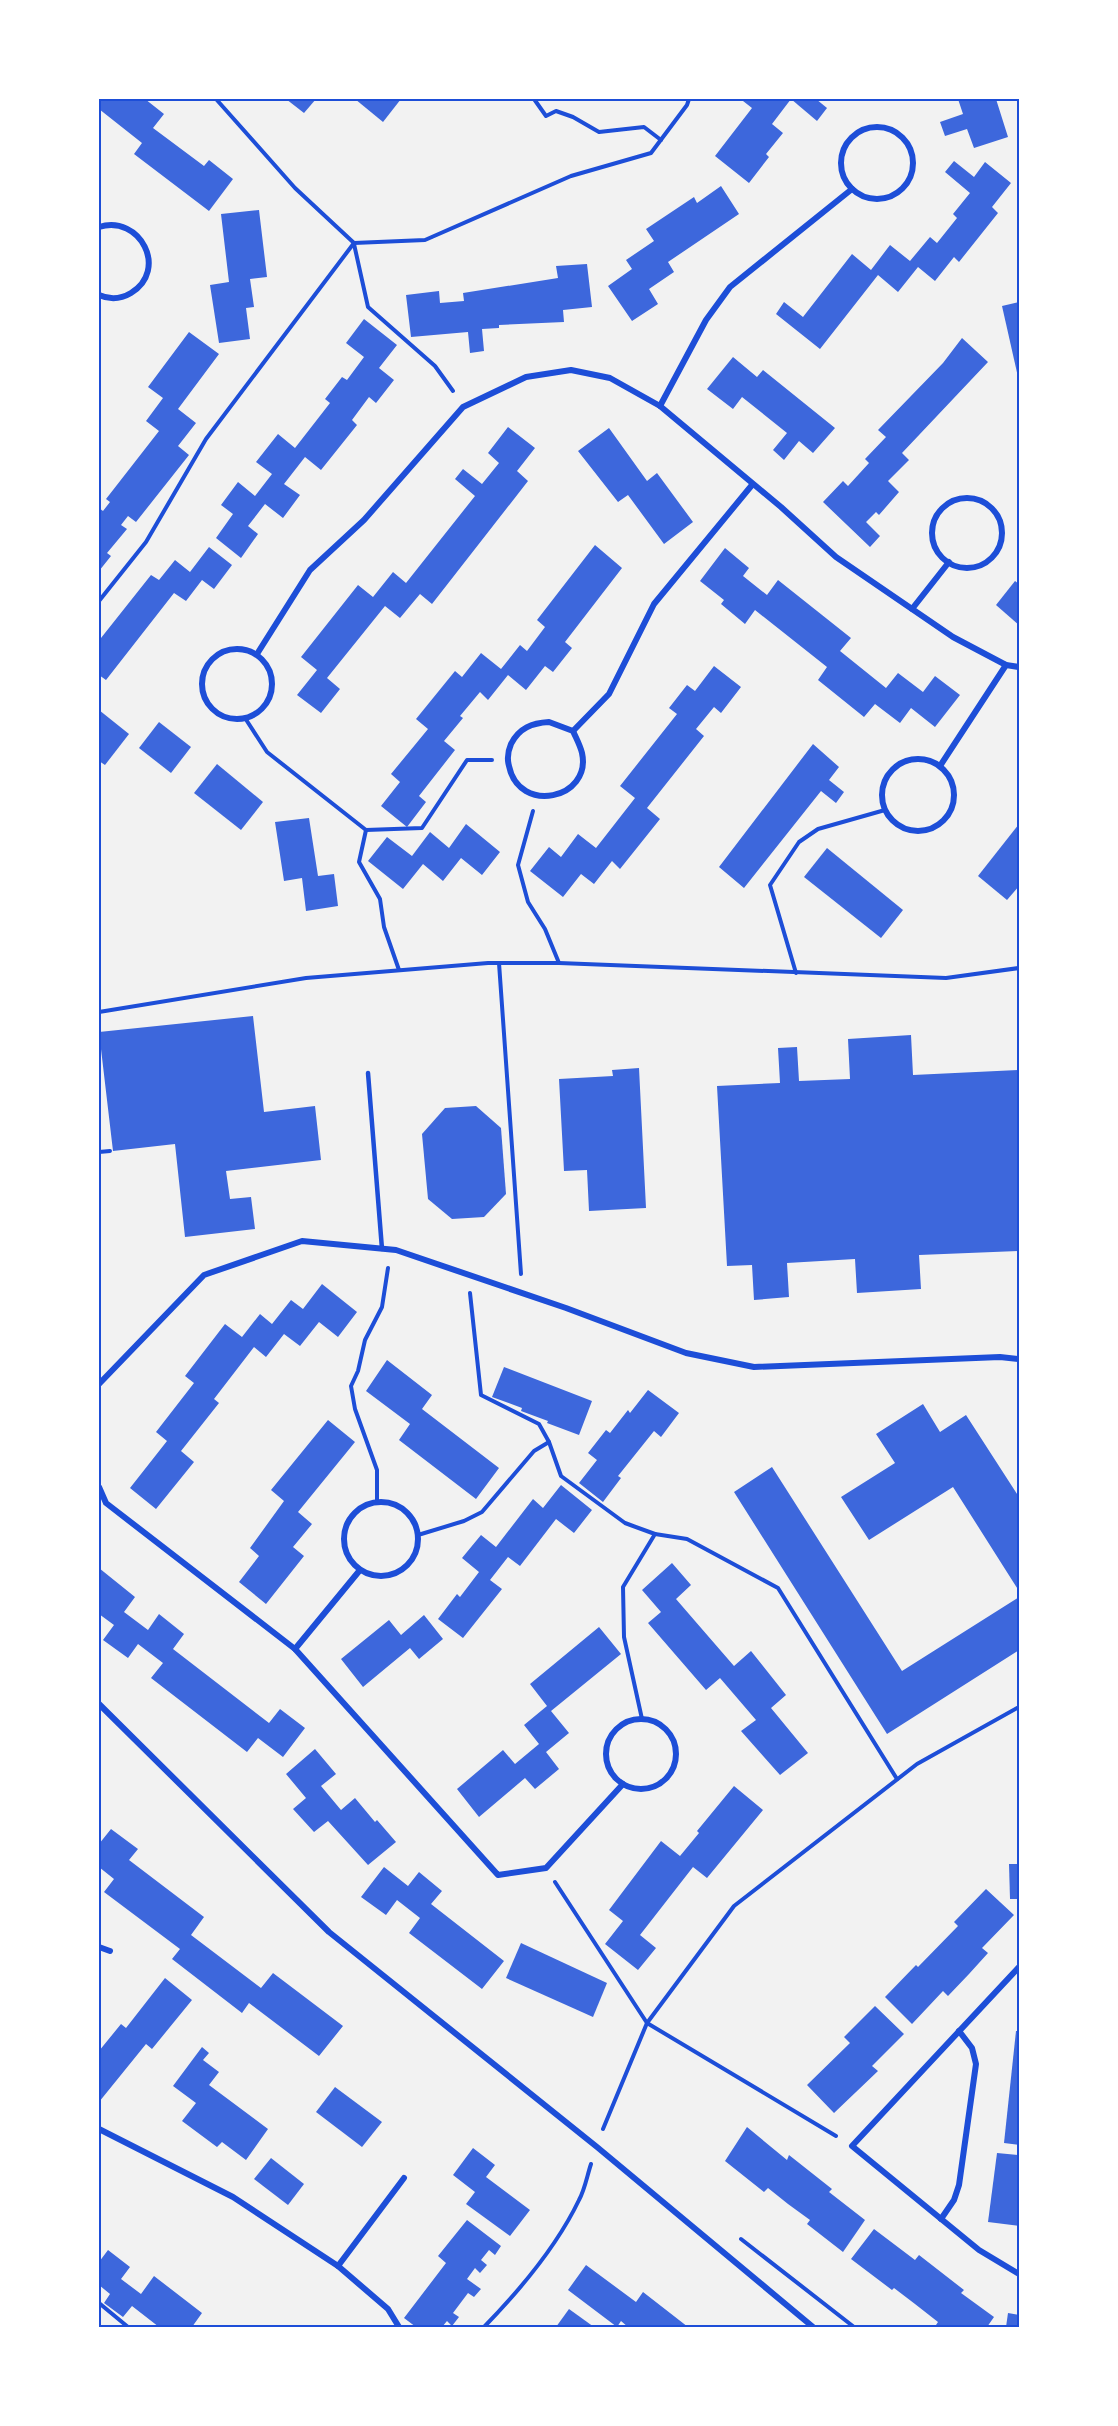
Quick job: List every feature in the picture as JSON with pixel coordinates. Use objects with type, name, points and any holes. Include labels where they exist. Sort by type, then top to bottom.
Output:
[{"type":"street","points":[[879,126],[899,134],[907,142],[914,162],[912,174],[906,186],[890,197],[880,199],[867,198],[852,189],[844,179],[840,160],[843,148],[855,134],[866,128],[879,126]]},
{"type":"street","points":[[660,406],[706,321],[730,287],[852,189]]},
{"type":"street","points":[[99,227],[119,225],[129,229],[139,237],[148,255],[146,274],[136,290],[118,298],[99,295]]},
{"type":"street","points":[[256,654],[310,570],[364,520],[464,407],[526,377],[570,370],[610,378],[660,406],[781,507],[836,557],[953,637],[1006,665],[1019,667]]},
{"type":"street","points":[[573,731],[609,694],[654,604],[752,485]]},
{"type":"street","points":[[968,497],[983,501],[993,508],[1000,519],[1003,534],[1000,546],[993,558],[983,565],[963,567],[949,562],[940,555],[934,544],[932,532],[936,516],[944,506],[956,499],[968,497]]},
{"type":"street","points":[[912,609],[949,562]]},
{"type":"street","points":[[240,648],[256,654],[268,665],[272,679],[272,692],[266,704],[256,713],[245,718],[232,719],[210,708],[201,690],[202,674],[207,663],[216,654],[227,649],[240,648]]},
{"type":"street","points":[[940,766],[1006,665]]},
{"type":"street","points":[[549,722],[573,731],[582,754],[582,766],[571,787],[549,797],[537,796],[517,784],[510,773],[507,760],[509,747],[515,736],[536,723],[549,722]]},
{"type":"street","points":[[914,759],[926,760],[940,766],[948,776],[953,788],[954,800],[950,812],[940,824],[923,831],[904,829],[892,821],[885,810],[882,792],[885,780],[892,769],[902,763],[914,759]]},
{"type":"street","points":[[99,1384],[204,1275],[302,1241],[391,1250],[522,1293],[686,1353],[754,1367],[1000,1357],[1019,1359]]},
{"type":"street","points":[[99,1487],[106,1503],[295,1649],[498,1875],[546,1868],[623,1784]]},
{"type":"street","points":[[385,1501],[399,1505],[415,1522],[418,1535],[416,1553],[409,1564],[395,1574],[369,1575],[350,1561],[348,1555],[343,1532],[351,1515],[362,1506],[377,1502],[385,1501]]},
{"type":"street","points":[[295,1649],[360,1570]]},
{"type":"street","points":[[99,1704],[329,1932],[597,2147],[813,2327]]},
{"type":"street","points":[[642,1719],[654,1720],[666,1728],[673,1738],[676,1761],[671,1772],[662,1782],[651,1788],[639,1789],[623,1784],[608,1765],[606,1754],[608,1742],[616,1729],[626,1722],[642,1719]]},
{"type":"street","points":[[99,1947],[110,1952]]},
{"type":"street","points":[[1019,1967],[852,2146],[980,2250],[1019,2274]]},
{"type":"street","points":[[941,2219],[954,2200],[959,2185],[976,2064],[972,2048],[959,2031]]},
{"type":"street","points":[[99,2129],[233,2197],[338,2266],[388,2309],[399,2327]]},
{"type":"street","points":[[338,2266],[404,2178]]},
{"type":"lane","points":[[368,1073],[382,1249]]},
{"type":"path","points":[[216,99],[295,188],[354,243],[369,307],[435,366],[464,407]]},
{"type":"path","points":[[534,99],[546,116],[556,111],[573,117],[599,132],[644,127],[661,140]]},
{"type":"path","points":[[354,243],[425,240],[571,176],[651,153],[687,105],[689,99]]},
{"type":"path","points":[[99,601],[146,542],[206,439],[354,243]]},
{"type":"path","points":[[245,718],[267,752],[366,830],[422,828],[467,760],[507,760]]},
{"type":"path","points":[[537,796],[518,865],[528,902],[545,929],[559,963]]},
{"type":"path","points":[[796,973],[770,885],[799,842],[818,829],[885,810]]},
{"type":"path","points":[[366,830],[359,862],[380,899],[384,927],[399,970]]},
{"type":"path","points":[[499,963],[522,1293]]},
{"type":"path","points":[[99,1012],[306,978],[499,963],[559,963],[946,978],[1019,968]]},
{"type":"path","points":[[99,1152],[110,1151]]},
{"type":"path","points":[[377,1502],[377,1470],[355,1409],[351,1386],[358,1371],[365,1340],[382,1307],[391,1250]]},
{"type":"path","points":[[468,1275],[481,1395],[539,1424],[549,1442],[561,1476],[624,1523],[655,1534],[687,1539],[778,1588],[897,1779]]},
{"type":"path","points":[[418,1535],[464,1521],[482,1512],[528,1458],[549,1442]]},
{"type":"path","points":[[642,1719],[624,1636],[623,1587],[655,1534]]},
{"type":"path","points":[[484,2327],[505,2305],[556,2238],[580,2199],[613,2100],[647,2023],[734,1906],[917,1764],[1019,1707]]},
{"type":"path","points":[[546,1868],[647,2023],[852,2146]]},
{"type":"path","points":[[99,2303],[128,2327]]},
{"type":"building","points":[[99,99],[145,99],[164,114],[153,128],[204,166],[209,160],[233,179],[209,211],[134,154],[142,143],[99,109]]},
{"type":"building","points":[[286,99],[316,99],[304,113]]},
{"type":"building","points":[[355,99],[401,99],[383,122]]},
{"type":"building","points":[[744,99],[791,99],[772,124],[783,133],[766,154],[769,157],[749,183],[715,156],[752,108],[743,101]]},
{"type":"building","points":[[791,99],[816,99],[827,108],[817,121]]},
{"type":"building","points":[[958,99],[996,99],[1008,137],[974,148],[967,129],[945,136],[940,122],[963,114]]},
{"type":"building","points":[[954,161],[974,177],[985,162],[1011,183],[992,207],[998,213],[959,262],[954,257],[935,281],[918,267],[898,292],[878,275],[820,349],[776,314],[784,302],[803,317],[852,254],[871,270],[890,245],[910,261],[930,237],[937,243],[957,218],[953,214],[970,193],[945,172]]},
{"type":"building","points":[[721,186],[739,214],[668,262],[674,272],[649,289],[658,304],[632,321],[608,286],[632,269],[626,260],[654,241],[646,229],[694,197],[697,203]]},
{"type":"building","points":[[259,210],[267,277],[250,279],[254,307],[246,308],[250,339],[219,343],[210,285],[229,282],[221,214]]},
{"type":"building","points":[[587,264],[592,307],[563,310],[564,322],[499,325],[499,328],[482,329],[484,351],[470,353],[468,332],[411,337],[406,295],[439,291],[440,303],[464,301],[463,293],[558,278],[556,266]]},
{"type":"building","points":[[1019,302],[1019,377],[1018,377],[1002,306]]},
{"type":"building","points":[[364,319],[397,345],[379,368],[394,380],[376,403],[369,397],[352,420],[357,425],[321,470],[305,457],[284,484],[300,495],[283,518],[265,504],[248,526],[258,534],[241,558],[216,538],[233,514],[221,505],[238,482],[255,496],[272,474],[256,462],[278,434],[295,448],[330,403],[325,399],[342,377],[347,380],[364,357],[346,343]]},
{"type":"building","points":[[189,332],[219,354],[178,409],[196,423],[178,446],[189,455],[136,522],[128,516],[121,525],[127,529],[107,553],[111,556],[99,571],[99,508],[103,511],[110,502],[106,499],[159,431],[146,421],[163,398],[148,387]]},
{"type":"building","points":[[962,338],[988,362],[902,453],[909,460],[888,481],[899,492],[879,515],[876,512],[866,522],[880,536],[870,547],[823,502],[843,481],[848,486],[869,463],[865,459],[886,437],[878,430],[943,363]]},
{"type":"building","points":[[733,357],[757,377],[763,370],[835,428],[813,453],[799,441],[784,460],[773,450],[787,433],[742,397],[733,409],[707,389]]},
{"type":"building","points":[[508,427],[535,448],[517,471],[528,481],[432,604],[420,594],[400,618],[385,606],[327,678],[340,689],[321,713],[297,695],[317,670],[301,657],[358,585],[373,597],[393,572],[406,583],[475,496],[455,479],[463,469],[482,484],[499,463],[488,453]]},
{"type":"building","points":[[609,428],[647,481],[657,473],[693,522],[664,544],[628,495],[618,502],[578,451]]},
{"type":"building","points":[[595,545],[622,568],[565,642],[572,648],[553,672],[545,666],[526,690],[508,675],[488,700],[480,692],[460,716],[463,718],[444,741],[455,750],[419,796],[426,802],[407,827],[381,806],[400,782],[391,774],[428,729],[416,719],[455,671],[462,677],[481,653],[501,669],[520,645],[527,651],[545,627],[537,620]]},
{"type":"building","points":[[209,547],[232,565],[214,589],[202,580],[186,601],[174,593],[106,680],[99,675],[99,637],[101,638],[151,575],[159,580],[175,560],[190,572]]},
{"type":"building","points":[[725,548],[749,568],[743,576],[767,595],[778,580],[851,638],[840,651],[886,688],[898,673],[923,692],[935,676],[960,695],[935,727],[911,708],[900,723],[875,704],[864,717],[818,680],[827,667],[755,610],[745,624],[721,604],[724,600],[700,581]]},
{"type":"building","points":[[1015,581],[1019,584],[1019,625],[996,605]]},
{"type":"building","points":[[714,666],[741,687],[721,713],[714,707],[696,729],[704,736],[647,808],[660,819],[620,869],[612,861],[594,884],[581,874],[563,897],[530,871],[549,847],[561,857],[578,834],[596,848],[635,798],[620,786],[677,714],[669,708],[687,685],[695,691]]},
{"type":"building","points":[[99,710],[129,734],[105,765],[99,761]]},
{"type":"building","points":[[159,722],[191,747],[171,773],[139,748]]},
{"type":"building","points":[[813,744],[839,767],[829,780],[844,792],[836,803],[821,791],[744,888],[719,867]]},
{"type":"building","points":[[217,764],[263,802],[241,830],[194,793]]},
{"type":"building","points":[[309,818],[318,876],[334,874],[338,906],[306,911],[302,878],[284,881],[275,822]]},
{"type":"building","points":[[466,824],[500,852],[482,875],[461,858],[443,881],[423,864],[403,889],[368,861],[387,837],[412,856],[430,832],[449,848]]},
{"type":"building","points":[[1019,824],[1019,886],[1007,900],[978,876]]},
{"type":"building","points":[[827,848],[903,910],[881,938],[804,877]]},
{"type":"building","points":[[253,1016],[264,1112],[315,1106],[321,1160],[226,1171],[230,1199],[251,1197],[255,1229],[185,1237],[175,1144],[113,1151],[99,1032]]},
{"type":"building","points":[[911,1035],[913,1075],[1019,1070],[1019,1251],[919,1255],[921,1289],[857,1293],[855,1259],[787,1263],[789,1297],[754,1300],[752,1265],[727,1266],[717,1086],[780,1083],[778,1048],[797,1047],[799,1081],[850,1079],[848,1039]]},
{"type":"building","points":[[639,1068],[646,1208],[589,1211],[587,1170],[564,1171],[559,1079],[613,1076],[612,1070]]},
{"type":"building","points":[[476,1106],[501,1128],[506,1194],[484,1217],[452,1219],[428,1199],[422,1134],[445,1108]]},
{"type":"building","points":[[322,1284],[357,1312],[338,1337],[319,1322],[300,1346],[284,1334],[266,1357],[254,1347],[214,1399],[219,1403],[181,1451],[194,1462],[156,1509],[130,1488],[167,1441],[156,1432],[194,1383],[185,1376],[225,1324],[242,1337],[260,1314],[272,1324],[291,1300],[303,1309]]},
{"type":"building","points":[[387,1360],[432,1395],[422,1409],[499,1468],[476,1499],[399,1440],[410,1424],[366,1391]]},
{"type":"building","points":[[504,1367],[592,1401],[579,1435],[521,1411],[522,1408],[492,1397]]},
{"type":"building","points":[[648,1390],[679,1413],[661,1437],[654,1431],[618,1476],[621,1478],[603,1502],[579,1483],[597,1460],[588,1453],[606,1430],[610,1433],[628,1410],[630,1413]]},
{"type":"building","points":[[923,1404],[940,1432],[966,1415],[1019,1497],[1019,1591],[953,1487],[869,1540],[841,1497],[895,1463],[876,1434]]},
{"type":"building","points":[[328,1420],[355,1442],[298,1512],[312,1524],[293,1547],[304,1556],[266,1604],[239,1582],[259,1556],[250,1548],[284,1501],[271,1490]]},
{"type":"building","points":[[772,1467],[902,1671],[1019,1597],[1019,1650],[887,1734],[734,1492]]},
{"type":"building","points":[[561,1485],[592,1510],[574,1533],[556,1519],[520,1566],[508,1557],[490,1580],[502,1589],[463,1638],[438,1619],[457,1594],[460,1597],[479,1572],[462,1558],[481,1535],[496,1547],[533,1499],[543,1508]]},
{"type":"building","points":[[672,1563],[691,1585],[676,1599],[695,1621],[734,1666],[751,1651],[786,1695],[771,1708],[808,1753],[780,1775],[741,1731],[756,1720],[720,1678],[706,1690],[648,1623],[661,1612],[642,1590]]},
{"type":"building","points":[[99,1568],[135,1597],[124,1612],[148,1630],[159,1614],[184,1634],[173,1649],[269,1723],[280,1709],[305,1728],[283,1757],[258,1738],[247,1752],[151,1678],[163,1663],[138,1644],[128,1658],[103,1640],[114,1625],[99,1614]]},
{"type":"building","points":[[424,1615],[443,1639],[419,1659],[410,1648],[363,1687],[341,1659],[389,1620],[401,1635]]},
{"type":"building","points":[[599,1627],[621,1654],[551,1711],[569,1733],[546,1752],[559,1769],[535,1789],[525,1778],[479,1817],[457,1789],[503,1750],[515,1764],[539,1744],[524,1725],[547,1706],[530,1684]]},
{"type":"building","points":[[315,1749],[336,1774],[321,1786],[341,1810],[355,1798],[396,1842],[368,1865],[328,1821],[314,1832],[293,1809],[306,1798],[286,1774]]},
{"type":"building","points":[[734,1786],[763,1810],[707,1878],[693,1867],[640,1935],[656,1948],[638,1970],[605,1944],[623,1921],[609,1910],[661,1841],[680,1856],[699,1833],[697,1831]]},
{"type":"building","points":[[111,1829],[138,1849],[129,1860],[204,1917],[191,1935],[261,1988],[273,1973],[343,2026],[319,2056],[249,2003],[242,2013],[172,1959],[180,1949],[104,1892],[114,1879],[99,1867],[99,1844]]},
{"type":"building","points":[[1009,1864],[1019,1864],[1019,1899],[1010,1899]]},
{"type":"building","points":[[384,1867],[408,1886],[419,1872],[442,1891],[431,1904],[504,1961],[482,1989],[409,1933],[420,1918],[397,1900],[386,1915],[361,1897]]},
{"type":"building","points":[[986,1889],[1014,1915],[982,1948],[988,1953],[969,1974],[948,1996],[943,1991],[912,2024],[885,1997],[958,1926],[954,1922]]},
{"type":"building","points":[[521,1943],[607,1983],[593,2017],[506,1978]]},
{"type":"building","points":[[165,1978],[192,2000],[152,2049],[146,2044],[99,2102],[99,2051],[121,2024],[126,2028]]},
{"type":"building","points":[[875,2006],[904,2034],[872,2066],[878,2071],[834,2113],[807,2085],[850,2043],[844,2037]]},
{"type":"building","points":[[1016,2031],[1019,2031],[1019,2145],[1004,2143]]},
{"type":"building","points":[[202,2047],[209,2053],[203,2060],[219,2072],[209,2085],[268,2129],[246,2160],[222,2142],[217,2147],[182,2121],[196,2103],[173,2086]]},
{"type":"building","points":[[335,2087],[382,2122],[362,2147],[316,2112]]},
{"type":"building","points":[[747,2127],[787,2160],[789,2155],[832,2189],[829,2192],[865,2220],[843,2252],[807,2224],[810,2220],[768,2188],[764,2192],[725,2161]]},
{"type":"building","points":[[473,2148],[495,2165],[486,2177],[530,2210],[510,2236],[466,2204],[475,2192],[453,2175]]},
{"type":"building","points":[[997,2153],[1019,2155],[1019,2226],[988,2222]]},
{"type":"building","points":[[271,2158],[304,2184],[288,2205],[254,2179]]},
{"type":"building","points":[[467,2220],[501,2246],[495,2255],[489,2250],[481,2260],[487,2265],[480,2273],[475,2268],[467,2279],[481,2289],[474,2297],[468,2293],[453,2313],[459,2317],[452,2326],[447,2321],[442,2327],[416,2327],[404,2318],[446,2263],[438,2256]]},
{"type":"building","points":[[874,2229],[915,2260],[919,2255],[964,2290],[961,2293],[994,2317],[987,2327],[939,2327],[936,2325],[938,2322],[915,2304],[851,2259]]},
{"type":"building","points":[[108,2250],[130,2267],[121,2279],[141,2294],[154,2276],[202,2313],[192,2327],[159,2327],[132,2306],[123,2317],[104,2303],[110,2294],[99,2285],[99,2262]]},
{"type":"building","points":[[586,2265],[636,2302],[643,2292],[688,2327],[628,2327],[621,2321],[617,2327],[568,2290]]},
{"type":"building","points":[[569,2309],[594,2327],[556,2327]]},
{"type":"building","points":[[1008,2313],[1019,2315],[1019,2327],[1006,2327]]}]
